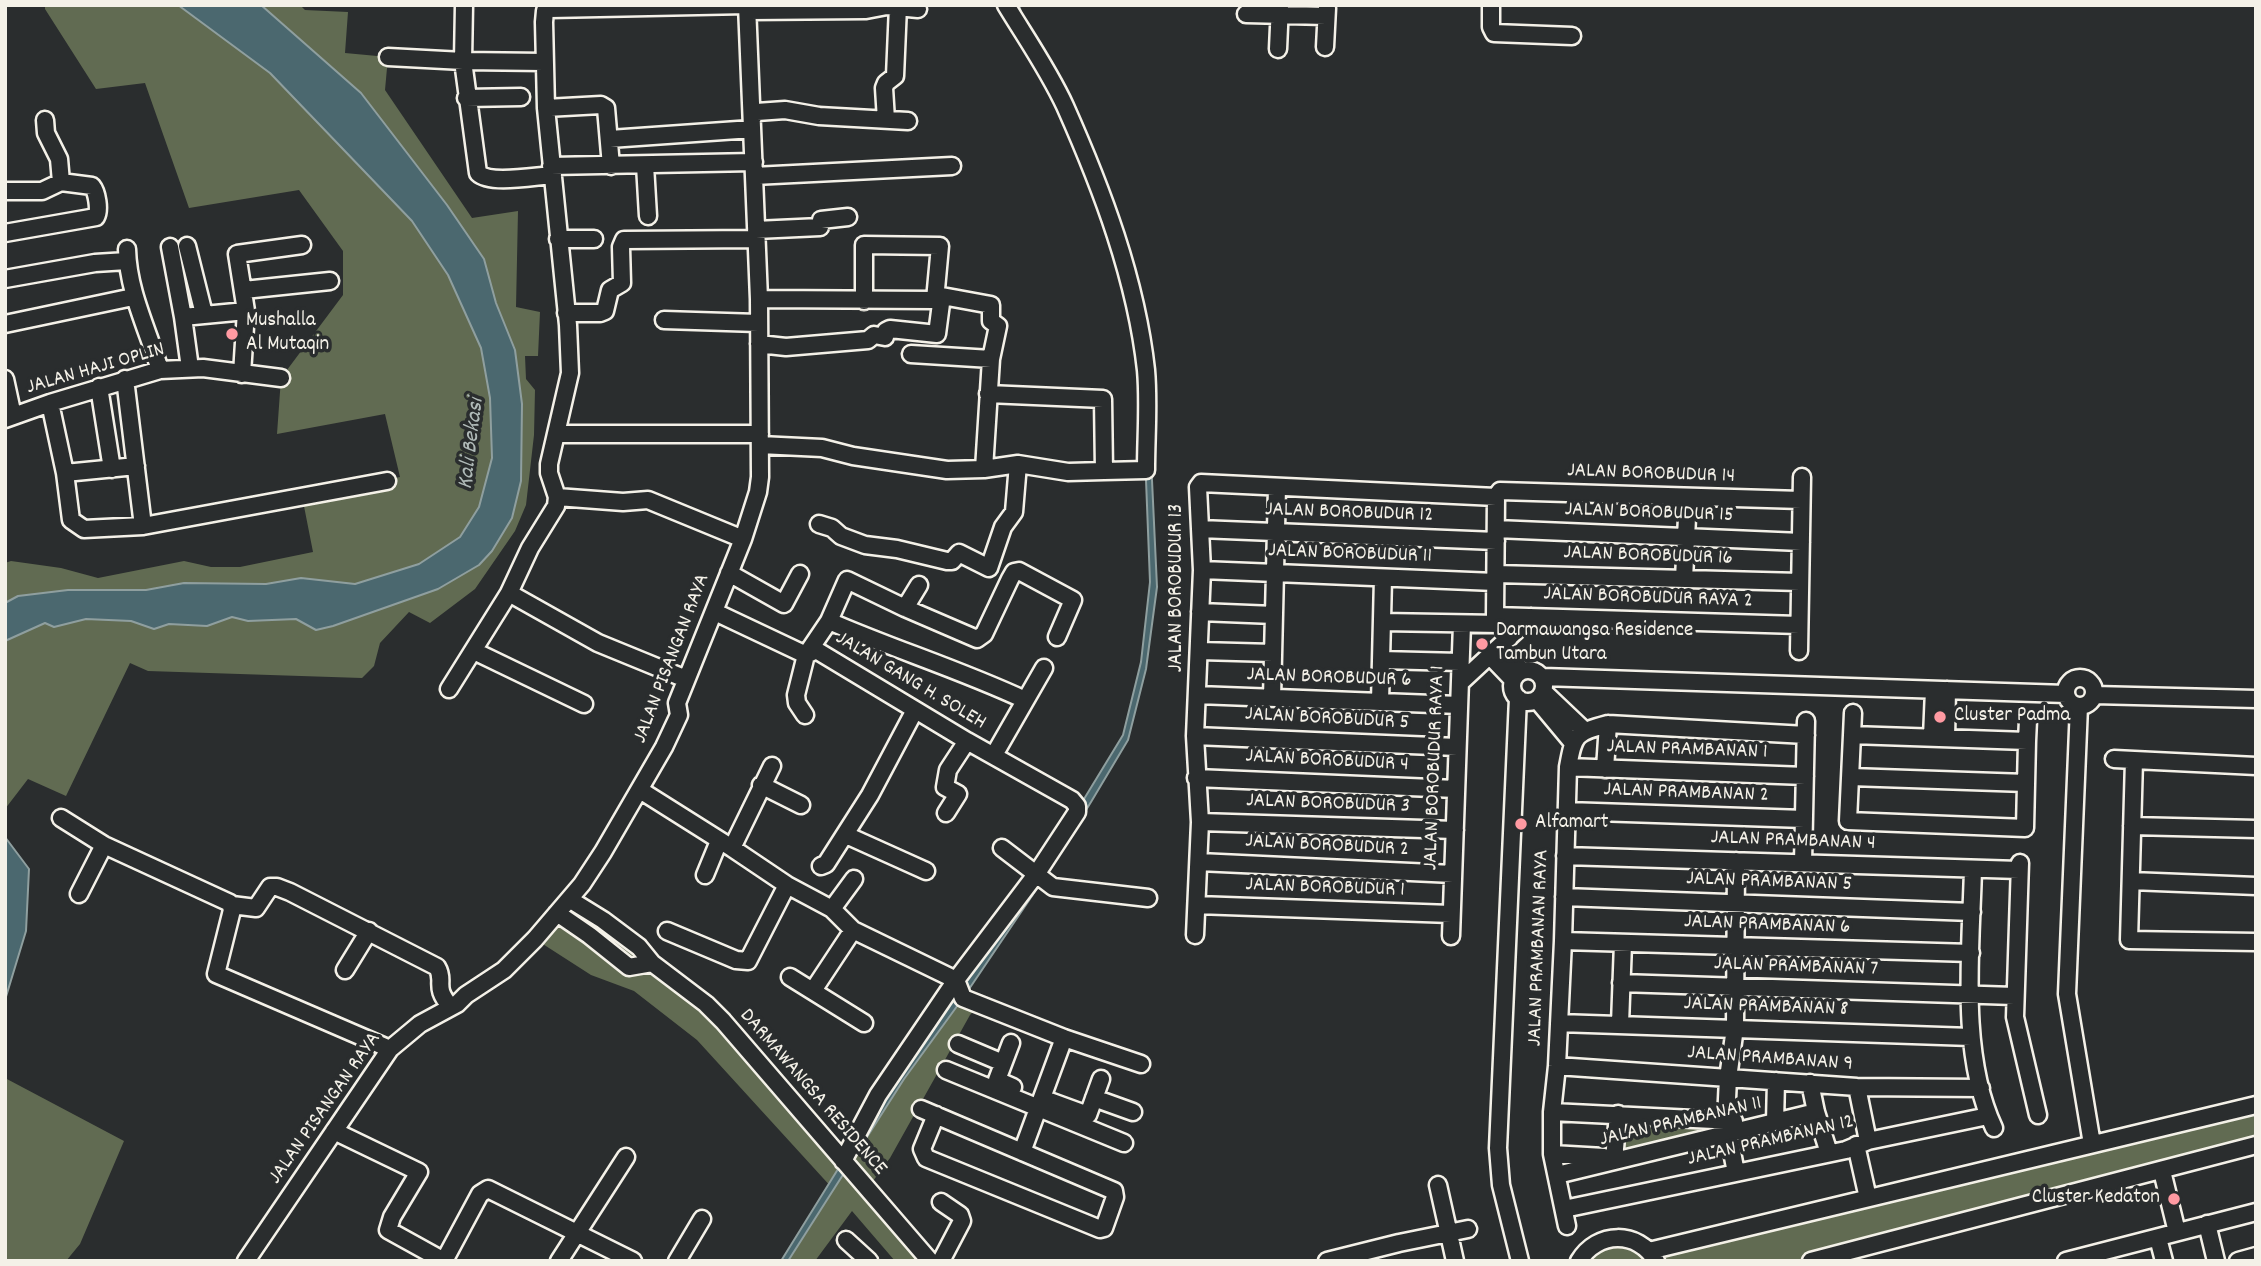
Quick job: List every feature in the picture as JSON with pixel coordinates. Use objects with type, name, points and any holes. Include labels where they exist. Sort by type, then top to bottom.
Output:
[{"type":"street","points":[[464,5],[463,61],[466,98],[479,175],[495,179],[552,171],[645,165],[754,169],[952,166]]},
{"type":"street","points":[[557,434],[760,440],[822,448],[853,456],[923,467],[984,469],[1018,464],[1068,471],[1146,470],[1147,382],[1137,320],[1119,252],[1093,172],[1065,105],[1006,5]]},
{"type":"street","points":[[1491,5],[1490,27],[1494,33],[1572,36]]},
{"type":"street","points":[[886,120],[884,88],[895,76],[898,6]]},
{"type":"street","points":[[449,690],[509,593],[530,548],[556,506],[557,497],[549,473],[549,464],[570,373],[546,108],[540,8],[748,7],[866,10],[898,6],[918,9]]},
{"type":"street","name":"JALAN PISANGAN RAYA","points":[[253,1258],[390,1049],[420,1024],[451,1007],[504,970],[535,939],[582,884],[640,790],[679,715],[677,703],[744,539],[758,492],[759,344],[748,7]]},
{"type":"street","points":[[1278,49],[1280,10]]},
{"type":"street","points":[[1246,14],[1280,10],[1327,10],[1325,47]]},
{"type":"street","points":[[388,57],[544,62]]},
{"type":"street","points":[[466,98],[521,97]]},
{"type":"street","points":[[546,108],[604,106],[607,111],[611,166]]},
{"type":"street","points":[[610,139],[752,124],[757,112],[785,110],[818,116],[908,121]]},
{"type":"street","points":[[45,120],[49,141],[59,159],[61,182]]},
{"type":"street","points":[[645,165],[648,216]]},
{"type":"street","points":[[5,191],[42,191],[61,182],[94,187],[97,216],[5,233]]},
{"type":"street","points":[[566,313],[605,312],[610,290],[622,283],[621,247],[624,240],[756,234],[820,227],[821,220],[848,217]]},
{"type":"street","points":[[558,239],[594,239]]},
{"type":"street","points":[[242,374],[246,311],[238,253],[302,245]]},
{"type":"street","points":[[759,344],[786,348],[868,340],[874,335],[885,337],[886,331],[890,330],[937,334],[940,246],[864,245],[864,301]]},
{"type":"street","points":[[187,246],[204,314]]},
{"type":"street","points":[[170,247],[190,368]]},
{"type":"street","points":[[5,279],[127,255],[134,297],[148,330],[160,370]]},
{"type":"street","points":[[244,290],[330,281]]},
{"type":"street","points":[[5,324],[134,297]]},
{"type":"street","points":[[758,299],[864,301],[938,298],[990,305],[991,321],[998,324],[991,359],[984,469]]},
{"type":"street","points":[[183,317],[246,311]]},
{"type":"street","points":[[664,320],[758,323]]},
{"type":"street","points":[[911,354],[991,359]]},
{"type":"street","name":"JALAN HAJI OPLIN","points":[[9,418],[99,387],[160,370],[190,368],[281,378]]},
{"type":"street","points":[[5,379],[9,418]]},
{"type":"street","points":[[125,379],[143,526]]},
{"type":"street","points":[[99,387],[112,469]]},
{"type":"street","points":[[988,394],[1102,399],[1104,471]]},
{"type":"street","points":[[50,403],[65,474],[71,520],[84,529],[143,526],[387,481]]},
{"type":"street","points":[[989,568],[1003,527],[1014,512],[1018,464]]},
{"type":"street","points":[[65,474],[136,466]]},
{"type":"street","points":[[1798,651],[1802,477]]},
{"type":"street","name":"JALAN BOROBUDUR 13","points":[[1195,935],[1200,822],[1195,736],[1202,570],[1198,492],[1201,483],[1498,494]]},
{"type":"street","points":[[1272,698],[1277,487]]},
{"type":"street","points":[[1498,494],[1496,578],[1499,636],[1518,675],[1512,690],[1518,698],[1527,702],[1541,690],[1941,690],[2066,694]]},
{"type":"street","name":"JALAN BOROBUDUR 14","points":[[1498,494],[1801,500]]},
{"type":"street","points":[[557,497],[622,502],[648,500],[744,539]]},
{"type":"street","points":[[1684,579],[1688,497]]},
{"type":"street","points":[[819,524],[832,528],[841,537],[865,545],[897,549],[947,561],[951,561],[960,552],[1010,579]]},
{"type":"street","name":"JALAN BOROBUDUR 12","points":[[1200,529],[1496,535]]},
{"type":"street","name":"JALAN BOROBUDUR 15","points":[[1496,535],[1686,537],[1801,542]]},
{"type":"street","points":[[806,715],[797,702],[796,695],[806,655],[829,621],[849,579],[905,608],[977,639],[984,634],[1010,579],[1014,572],[1019,570],[1073,600],[1057,637]]},
{"type":"street","name":"JALAN BOROBUDUR 11","points":[[1202,570],[1383,578],[1496,578]]},
{"type":"street","points":[[729,573],[784,604],[800,574]]},
{"type":"street","points":[[1380,702],[1383,578]]},
{"type":"street","name":"JALAN BOROBUDUR 16","points":[[1496,578],[1800,582]]},
{"type":"street","points":[[905,608],[919,585]]},
{"type":"street","points":[[509,593],[598,643],[687,679]]},
{"type":"street","name":"JALAN GANG H. SOLEH","points":[[715,612],[806,655],[816,650],[967,741],[1072,800],[1077,806],[1077,812],[1037,873]]},
{"type":"street","points":[[1200,612],[1274,615]]},
{"type":"street","points":[[1460,683],[1499,636],[1531,617]]},
{"type":"street","name":"JALAN BOROBUDUR RAYA 2","points":[[1382,622],[1462,624],[1499,636],[1531,617],[1799,625]]},
{"type":"street","points":[[829,621],[1025,700]]},
{"type":"street","name":"JALAN BOROBUDUR RAYA 1","points":[[1451,936],[1462,624]]},
{"type":"street","points":[[474,651],[584,704]]},
{"type":"street","points":[[1200,651],[1273,653]]},
{"type":"street","points":[[1381,660],[1460,662]]},
{"type":"street","points":[[994,755],[1044,668]]},
{"type":"street","points":[[1518,675],[1536,671],[1541,690],[1578,736],[1608,724],[1806,728],[1803,863]]},
{"type":"street","points":[[2096,1143],[2069,1020],[2067,994],[2088,699],[2087,679],[2070,681],[2066,694],[2071,702],[2088,699],[2256,696]]},
{"type":"street","points":[[1939,737],[1941,690]]},
{"type":"street","name":"JALAN BOROBUDUR 6","points":[[1198,695],[1459,705]]},
{"type":"street","points":[[1518,698],[1498,1148],[1502,1185],[1520,1261]]},
{"type":"street","points":[[821,866],[826,864],[846,835],[915,710]]},
{"type":"street","points":[[1847,839],[1853,713]]},
{"type":"street","points":[[1848,821],[2024,835],[2028,720]]},
{"type":"street","points":[[1605,769],[1608,724]]},
{"type":"street","points":[[1852,735],[2027,741]]},
{"type":"street","name":"JALAN BOROBUDUR 5","points":[[1195,736],[1457,747]]},
{"type":"street","name":"JALAN PRAMBANAN RAYA","points":[[1567,1226],[1552,1154],[1552,1112],[1563,941],[1568,767],[1578,736]]},
{"type":"street","points":[[946,813],[958,794],[945,787],[945,778],[967,741]]},
{"type":"street","points":[[2114,759],[2256,766]]},
{"type":"street","points":[[2134,760],[2129,940],[2256,942]]},
{"type":"street","points":[[705,875],[772,766]]},
{"type":"street","name":"JALAN PRAMBANAN 1","points":[[1568,767],[1805,776]]},
{"type":"street","points":[[1851,777],[2026,783]]},
{"type":"street","name":"JALAN BOROBUDUR 4","points":[[1196,778],[1456,789]]},
{"type":"street","points":[[761,785],[801,805]]},
{"type":"street","points":[[640,790],[787,885],[832,909],[853,930],[956,980],[963,998],[1064,1038],[1141,1064]]},
{"type":"street","name":"JALAN PRAMBANAN 2","points":[[1567,811],[1804,819]]},
{"type":"street","points":[[61,818],[104,845],[232,905],[256,908],[268,889],[277,887],[369,931],[439,968],[440,993],[451,1007]]},
{"type":"street","name":"JALAN BOROBUDUR 3","points":[[1200,822],[1454,830]]},
{"type":"street","points":[[2132,826],[2256,829]]},
{"type":"street","points":[[846,835],[926,872]]},
{"type":"street","points":[[79,894],[104,845]]},
{"type":"street","points":[[1002,848],[1054,887],[1148,898]]},
{"type":"street","name":"JALAN PRAMBANAN 4","points":[[1565,856],[1973,869],[2020,866],[2014,996]]},
{"type":"street","points":[[1736,861],[1735,1028],[1728,1078],[1727,1126],[1736,1173]]},
{"type":"street","name":"JALAN BOROBUDUR 2","points":[[1199,862],[1453,874]]},
{"type":"street","points":[[1973,869],[1971,1037],[1981,1088]]},
{"type":"street","points":[[843,1161],[878,1095],[956,980],[1037,873]]},
{"type":"street","points":[[832,909],[854,879]]},
{"type":"street","points":[[2131,881],[2256,886]]},
{"type":"street","points":[[667,931],[736,960],[748,961],[787,885]]},
{"type":"street","name":"JALAN PRAMBANAN 5","points":[[1564,897],[1972,912]]},
{"type":"street","name":"DARMAWANGSA RESIDENCE","points":[[569,899],[639,947],[652,963],[706,1004],[723,1021],[930,1261]]},
{"type":"street","points":[[232,905],[216,974],[390,1049]]},
{"type":"street","name":"JALAN BOROBUDUR 1","points":[[1197,905],[1451,915]]},
{"type":"street","points":[[553,917],[606,948],[629,967],[652,963]]},
{"type":"street","points":[[814,989],[853,930]]},
{"type":"street","points":[[345,970],[369,931]]},
{"type":"street","points":[[606,948],[622,934]]},
{"type":"street","name":"JALAN PRAMBANAN 6","points":[[1563,941],[1971,953]]},
{"type":"street","points":[[1620,1024],[1623,943]]},
{"type":"street","points":[[790,977],[814,989],[864,1023]]},
{"type":"street","name":"JALAN PRAMBANAN 7","points":[[1621,983],[2014,996]]},
{"type":"street","points":[[2014,996],[2016,1028],[2038,1115]]},
{"type":"street","name":"JALAN PRAMBANAN 8","points":[[1559,1023],[1971,1037]]},
{"type":"street","points":[[1022,1152],[1064,1038]]},
{"type":"street","points":[[958,1044],[1003,1063]]},
{"type":"street","points":[[1011,1044],[997,1080],[1124,1143]]},
{"type":"street","name":"JALAN PRAMBANAN 9","points":[[1557,1066],[1857,1087],[1981,1088]]},
{"type":"street","points":[[946,1070],[1040,1102],[1088,1115],[1101,1079]]},
{"type":"street","points":[[1775,1122],[1776,1082]]},
{"type":"street","points":[[1810,1083],[1829,1153]]},
{"type":"street","points":[[1857,1087],[1856,1145],[1863,1199]]},
{"type":"street","name":"JALAN PRAMBANAN 12","points":[[1564,1209],[1856,1145],[1991,1122],[1981,1088]]},
{"type":"street","points":[[1094,1098],[1133,1112]]},
{"type":"street","points":[[1579,1261],[1590,1247],[1612,1238],[1636,1241],[1652,1256],[1863,1199],[2256,1105]]},
{"type":"street","points":[[929,1112],[1022,1152],[1114,1191],[1115,1197],[1104,1228],[1100,1229],[926,1158],[922,1149],[929,1112]]},
{"type":"street","points":[[1552,1112],[1618,1114],[1727,1126]]},
{"type":"street","name":"JALAN PRAMBANAN 11","points":[[1557,1175],[1727,1126],[1757,1125],[1816,1112]]},
{"type":"street","points":[[1552,1154],[1614,1159],[1618,1114]]},
{"type":"street","points":[[334,1131],[419,1172],[392,1217],[388,1230],[444,1261],[484,1190],[492,1191],[633,1261]]},
{"type":"street","points":[[1811,1261],[2256,1145]]},
{"type":"street","points":[[559,1261],[626,1157]]},
{"type":"street","points":[[2167,1170],[2183,1231]]},
{"type":"street","points":[[1438,1185],[1455,1261]]},
{"type":"street","points":[[941,1202],[960,1215],[962,1221],[941,1261]]},
{"type":"street","points":[[2066,1261],[2256,1212]]},
{"type":"street","points":[[677,1261],[702,1219]]},
{"type":"street","points":[[2207,1224],[2216,1261]]},
{"type":"street","points":[[1326,1261],[1468,1229]]},
{"type":"street","points":[[2158,1238],[2164,1261]]},
{"type":"street","points":[[846,1240],[869,1261]]},
{"type":"street","points":[[2238,1261],[2256,1256]]},
{"type":"green space","points":[[45,5],[178,5],[270,73],[412,221],[448,275],[481,348],[490,398],[492,458],[479,507],[460,537],[419,564],[355,584],[301,578],[266,584],[184,583],[146,590],[98,589],[18,596],[5,603],[5,563],[11,561],[61,568],[98,578],[184,561],[211,567],[240,567],[313,552],[302,496],[400,477],[385,414],[277,434],[281,378],[343,295],[343,251],[299,190],[189,208],[145,83],[96,89]]},
{"type":"green space","points":[[261,5],[300,5],[305,10],[348,12],[345,53],[388,57],[385,90],[472,218],[518,211],[516,307],[540,312],[538,356],[525,356],[526,379],[535,390],[534,435],[526,505],[515,531],[475,589],[430,623],[409,612],[380,643],[374,666],[362,678],[148,671],[130,663],[66,796],[28,779],[5,809],[5,641],[45,623],[54,627],[86,619],[131,621],[154,629],[169,624],[207,626],[232,617],[248,621],[296,619],[316,630],[333,626],[438,589],[479,565],[512,518],[521,481],[522,404],[515,350],[496,303],[484,259],[360,92]]},
{"type":"green space","points":[[553,916],[606,948],[622,934],[706,1004],[848,1168],[904,1079],[963,998],[979,1005],[970,1015],[890,1158],[867,1189],[930,1261],[895,1261],[852,1211],[815,1261],[788,1261],[833,1189],[697,1040],[634,991],[591,975],[535,939]]},
{"type":"green space","points":[[5,1078],[124,1141],[80,1244],[66,1261],[5,1261]]},
{"type":"green space","points":[[2256,1105],[2256,1145],[1811,1261],[1579,1261],[1596,1243],[1643,1246]]},
{"type":"green space","points":[[1618,1114],[1757,1125],[1557,1175],[1552,1154],[1613,1157]]},
{"type":"water","points":[[178,5],[261,5],[361,93],[447,205],[484,259],[496,303],[515,350],[522,404],[521,481],[512,518],[492,551],[479,565],[438,589],[333,626],[316,630],[296,619],[248,621],[232,617],[207,626],[169,624],[154,629],[131,621],[86,619],[54,627],[45,623],[5,641],[5,603],[18,596],[68,590],[146,590],[184,583],[266,584],[301,578],[355,584],[419,564],[460,537],[479,507],[492,458],[490,398],[481,348],[448,275],[412,221],[270,73]]},
{"type":"water","points":[[1012,5],[1019,5],[1023,19],[1092,150],[1136,293],[1150,371],[1157,587],[1146,669],[1128,740],[1091,802],[1038,887],[904,1079],[788,1261],[781,1261],[843,1161],[878,1095],[956,980],[1037,873],[1123,735],[1141,662],[1150,582],[1146,480],[1147,381],[1137,320],[1122,261],[1093,172],[1065,105],[1015,20]]},
{"type":"water","points":[[5,837],[29,869],[26,931],[5,1000]]},
{"type":"place","name":"Mushalla Al Mutaqin","points":[[232,334]]},
{"type":"place","name":"Darmawangsa Residence Tambun Utara","points":[[1482,644]]},
{"type":"place","name":"Cluster Padma","points":[[1940,717]]},
{"type":"place","name":"Alfamart","points":[[1521,824]]},
{"type":"place","name":"Cluster Kedaton","points":[[2174,1199]]},
{"type":"water label","name":"Kali Bekasi","points":[[473,444]]}]
